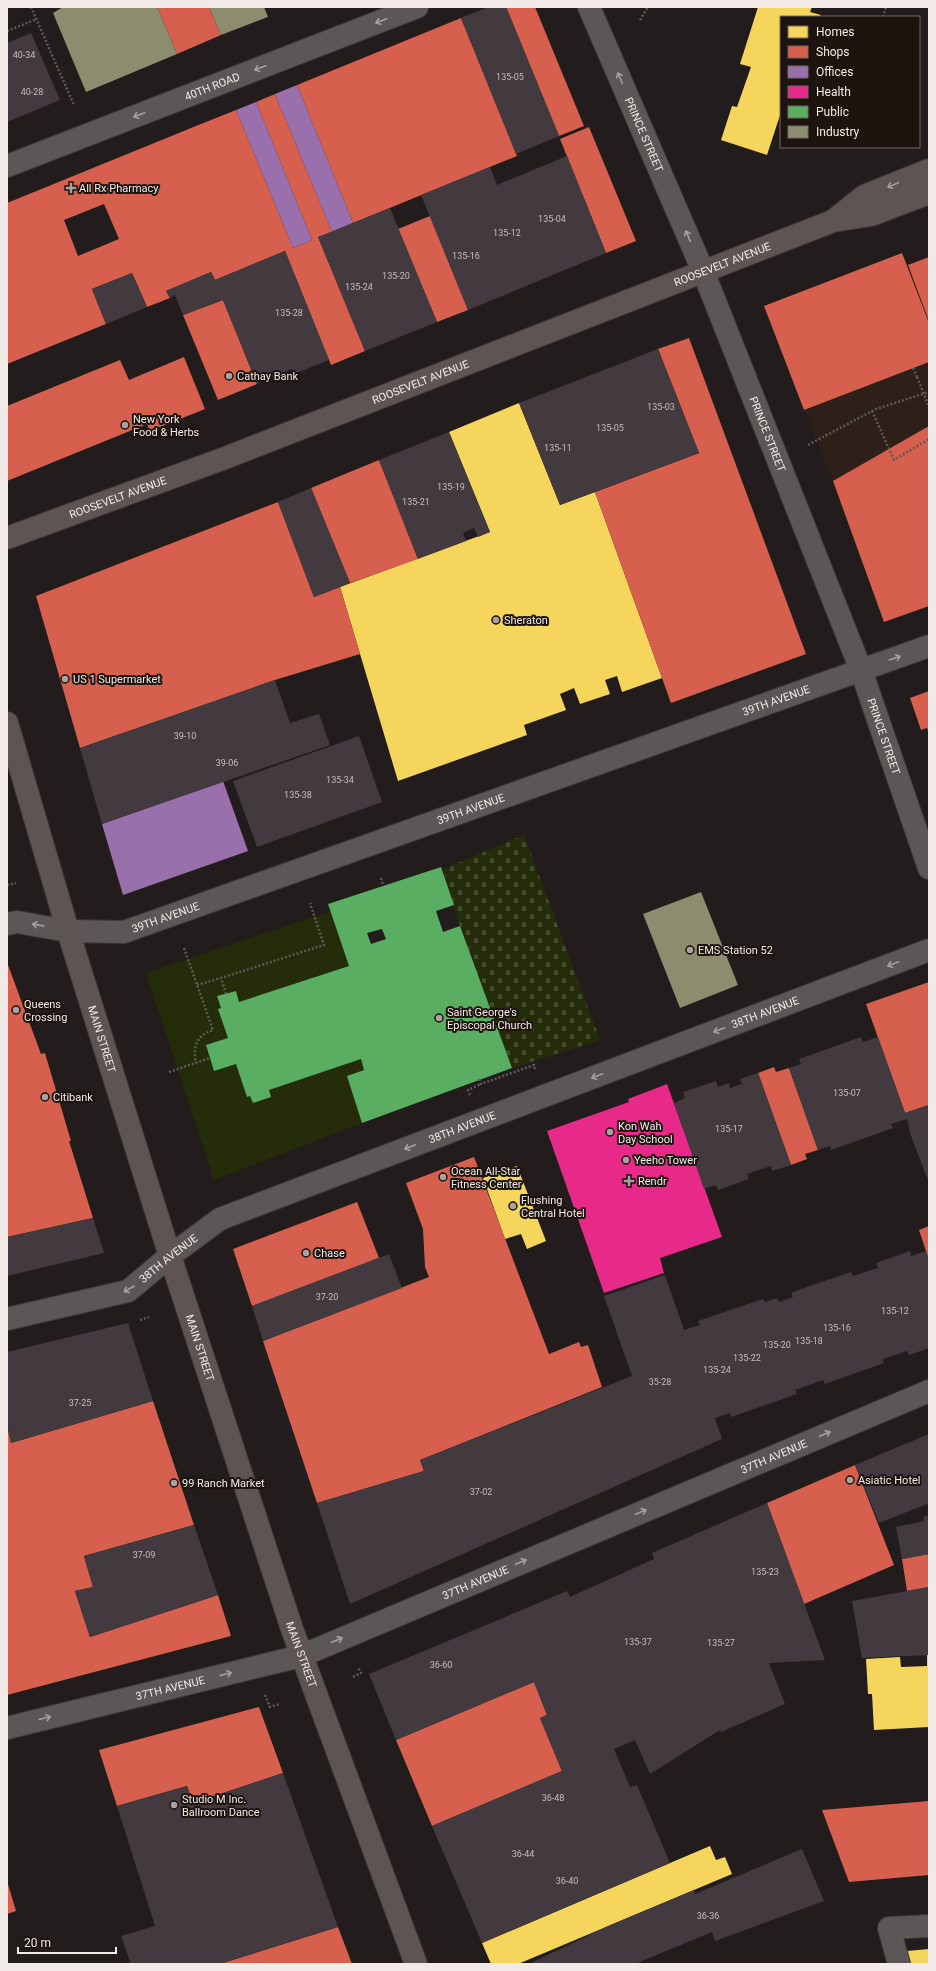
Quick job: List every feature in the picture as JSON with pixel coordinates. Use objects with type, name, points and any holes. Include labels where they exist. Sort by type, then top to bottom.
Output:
[{"type":"main road","name":"ROOSEVELT AVENUE","points":[[833,221],[864,196],[929,170]]},
{"type":"main road","name":"ROOSEVELT AVENUE","points":[[7,538],[225,458],[833,221],[871,215],[929,192]]},
{"type":"main road","name":"MAIN STREET","points":[[7,723],[68,931],[170,1256],[301,1656],[416,1964]]},
{"type":"street","name":"40TH ROAD","points":[[7,166],[418,7]]},
{"type":"street","name":"PRINCE STREET","points":[[589,7],[703,272],[861,670],[929,868]]},
{"type":"street","name":"39TH AVENUE","points":[[7,924],[17,922],[68,931],[124,932],[929,646]]},
{"type":"street","name":"38TH AVENUE","points":[[7,1319],[128,1291],[170,1256],[220,1219],[929,950]]},
{"type":"street","name":"37TH AVENUE","points":[[7,1728],[301,1656],[929,1391]]},
{"type":"street","points":[[899,1964],[889,1928],[929,1926]]},
{"type":"path","points":[[31,7],[74,105]]},
{"type":"path","points":[[640,20],[648,7]]},
{"type":"path","points":[[7,31],[37,19]]},
{"type":"path","points":[[913,368],[929,407]]},
{"type":"path","points":[[808,445],[872,411],[929,392]]},
{"type":"path","points":[[872,411],[894,460],[929,439]]},
{"type":"path","points":[[381,878],[384,885]]},
{"type":"path","points":[[7,885],[16,884]]},
{"type":"path","points":[[197,985],[324,945],[310,903]]},
{"type":"path","points":[[184,948],[213,1030],[204,1032],[196,1042],[193,1054],[196,1063]]},
{"type":"path","points":[[221,978],[226,994]]},
{"type":"path","points":[[169,1072],[210,1058]]},
{"type":"path","points":[[468,1090],[534,1065]]},
{"type":"path","points":[[479,1079],[481,1084]]},
{"type":"path","points":[[140,1320],[149,1317]]},
{"type":"path","points":[[353,1677],[361,1673],[358,1667]]},
{"type":"path","points":[[265,1695],[270,1707],[280,1704]]},
{"type":"shaded area","points":[[902,253],[929,318],[929,606],[884,622],[833,481],[764,306]]},
{"type":"green space","points":[[524,835],[600,1040],[512,1068],[460,926],[443,869]]},
{"type":"green space","points":[[331,911],[349,966],[239,1002],[236,991],[218,996],[221,1008],[218,1009],[228,1038],[206,1046],[214,1071],[236,1064],[247,1097],[361,1059],[364,1070],[347,1076],[362,1123],[214,1180],[146,973]]},
{"type":"building: Homes","points":[[758,7],[812,7],[810,12],[821,15],[780,16],[780,115],[767,155],[721,140],[732,106],[737,107],[751,67],[740,64]]},
{"type":"building: Homes","name":"Sheraton","points":[[519,403],[560,505],[595,492],[662,678],[622,692],[617,676],[605,680],[610,694],[580,704],[574,688],[560,694],[566,710],[524,725],[527,735],[398,781],[340,587],[490,532],[449,432]]},
{"type":"building: Homes","name":"Flushing Central Hotel","points":[[517,1166],[546,1241],[527,1249],[521,1234],[505,1239],[483,1178]]},
{"type":"building: Homes","points":[[927,1655],[929,1655],[929,1727],[874,1730],[872,1694],[868,1694],[866,1659],[900,1657],[901,1667],[927,1666]]},
{"type":"building: Homes","points":[[710,1846],[716,1860],[725,1857],[732,1874],[518,1964],[491,1964],[482,1943]]},
{"type":"building: Homes","points":[[929,1949],[929,1964],[909,1964],[907,1951]]},
{"type":"building: Shops","points":[[157,7],[209,7],[221,35],[177,54]]},
{"type":"building: Shops","points":[[506,7],[535,7],[584,126],[559,136]]},
{"type":"building: Shops","points":[[461,18],[517,156],[353,223],[297,85]]},
{"type":"building: Shops","points":[[275,94],[332,232],[318,237],[365,351],[331,365],[285,251],[215,280],[211,272],[166,291],[170,298],[147,307],[132,273],[92,289],[106,324],[7,364],[7,203],[196,126],[236,110],[293,248],[312,240],[256,102]],"holes":[[[104,204],[119,239],[78,256],[64,220]]]},
{"type":"building: Shops","points":[[589,127],[636,241],[606,253],[560,139]]},
{"type":"building: Shops","points":[[430,216],[468,310],[437,322],[398,229]]},
{"type":"building: Shops","points":[[902,253],[929,323],[929,362],[804,410],[764,306]]},
{"type":"building: Shops","points":[[929,257],[929,321],[908,265]]},
{"type":"building: Shops","points":[[223,300],[257,384],[218,400],[183,315]]},
{"type":"building: Shops","points":[[689,338],[806,654],[671,703],[595,492],[699,453],[658,349]]},
{"type":"building: Shops","points":[[184,357],[205,409],[150,431],[147,424],[7,481],[7,406],[120,360],[129,380]]},
{"type":"building: Shops","points":[[929,426],[929,606],[884,622],[833,481]]},
{"type":"building: Shops","points":[[379,460],[418,559],[350,583],[311,488]]},
{"type":"building: Shops","points":[[278,502],[314,597],[340,587],[360,654],[275,680],[80,748],[36,596]]},
{"type":"building: Shops","points":[[929,691],[929,734],[927,728],[921,730],[910,698]]},
{"type":"building: Shops","points":[[7,965],[41,1054],[45,1053],[71,1141],[69,1141],[93,1218],[7,1237]]},
{"type":"building: Shops","points":[[929,982],[929,1105],[905,1113],[866,1004]]},
{"type":"building: Shops","points":[[774,1067],[776,1072],[789,1068],[818,1150],[805,1154],[807,1159],[791,1165],[758,1073]]},
{"type":"building: Shops","points":[[474,1157],[549,1354],[579,1342],[581,1347],[588,1345],[602,1387],[420,1460],[424,1471],[317,1503],[263,1341],[429,1277],[425,1267],[423,1229],[406,1183]]},
{"type":"building: Shops","name":"Chase","points":[[357,1202],[379,1258],[252,1306],[233,1249]]},
{"type":"building: Shops","points":[[929,1226],[929,1260],[919,1230]]},
{"type":"building: Shops","points":[[153,1401],[194,1525],[84,1556],[93,1587],[75,1591],[90,1637],[218,1595],[231,1636],[7,1695],[7,1426],[11,1443]]},
{"type":"building: Shops","points":[[855,1465],[894,1565],[804,1604],[767,1503]]},
{"type":"building: Shops","points":[[929,1554],[929,1587],[907,1591],[902,1559]]},
{"type":"building: Shops","points":[[534,1682],[547,1715],[540,1718],[562,1771],[432,1826],[396,1740]]},
{"type":"building: Shops","points":[[259,1707],[283,1773],[193,1803],[187,1786],[117,1806],[99,1750]]},
{"type":"building: Shops","points":[[929,1801],[929,1875],[849,1882],[822,1810]]},
{"type":"building: Shops","points":[[7,1881],[16,1911],[7,1914]]},
{"type":"building: Shops","points":[[338,1927],[352,1964],[220,1964]]},
{"type":"building: Offices","points":[[297,85],[353,223],[332,232],[275,94]]},
{"type":"building: Offices","points":[[256,102],[312,240],[293,248],[236,110]]},
{"type":"building: Offices","points":[[223,781],[248,851],[123,895],[102,824]]},
{"type":"building: Health","name":"Yeeho Tower","points":[[667,1084],[722,1237],[660,1258],[664,1273],[604,1293],[547,1131],[629,1102],[628,1099]]},
{"type":"building: Public","points":[[441,867],[454,905],[436,911],[443,932],[460,926],[512,1068],[362,1123],[347,1076],[364,1070],[361,1059],[269,1090],[271,1097],[253,1103],[250,1096],[247,1097],[236,1064],[214,1071],[206,1045],[228,1038],[218,1009],[221,1008],[217,996],[236,991],[239,1002],[349,966],[328,904]],"holes":[[[382,929],[386,939],[371,944],[367,933]]]},
{"type":"building: Industry","points":[[63,7],[157,7],[177,54],[86,92],[53,13]]},
{"type":"building: Industry","points":[[209,7],[264,7],[268,17],[221,35]]},
{"type":"building: Industry","name":"EMS Station 52","points":[[701,892],[738,985],[680,1008],[643,914]]},
{"type":"building: Other","points":[[488,7],[506,7],[559,136],[516,154],[461,18]]},
{"type":"building: Other","points":[[31,33],[60,100],[7,122],[7,43]]},
{"type":"building: Other","points":[[567,156],[606,253],[468,310],[421,195],[490,167],[497,185]]},
{"type":"building: Other","points":[[390,208],[437,322],[365,351],[318,237]]},
{"type":"building: Other","points":[[285,251],[329,360],[294,374],[292,369],[257,384],[223,300],[183,315],[175,295],[170,298],[166,291],[211,272],[215,280]]},
{"type":"building: Other","points":[[132,273],[147,307],[106,324],[92,289]]},
{"type":"building: Other","points":[[658,349],[699,453],[560,505],[519,403]]},
{"type":"building: Other","points":[[449,432],[490,532],[478,537],[474,528],[463,533],[466,541],[418,559],[379,460]]},
{"type":"building: Other","points":[[311,488],[350,583],[314,597],[278,502]]},
{"type":"building: Other","points":[[275,680],[290,723],[319,714],[330,745],[102,824],[80,748]]},
{"type":"building: Other","points":[[359,736],[382,802],[257,847],[233,781]]},
{"type":"building: Other","points":[[861,1037],[863,1042],[878,1037],[905,1113],[929,1105],[929,1183],[911,1136],[907,1119],[891,1124],[893,1128],[831,1150],[830,1146],[818,1150],[789,1068],[801,1064],[799,1059]]},
{"type":"building: Other","points":[[758,1073],[791,1165],[772,1171],[771,1166],[747,1174],[749,1179],[718,1190],[716,1185],[704,1189],[674,1103],[685,1098],[683,1092],[716,1081],[718,1087],[729,1083],[730,1088],[742,1084],[740,1079]]},
{"type":"building: Other","points":[[93,1218],[104,1253],[7,1276],[7,1237]]},
{"type":"building: Other","points":[[910,1251],[911,1256],[926,1251],[929,1261],[929,1348],[909,1355],[907,1351],[883,1359],[884,1363],[825,1384],[823,1380],[795,1390],[797,1394],[731,1417],[730,1413],[715,1418],[722,1439],[350,1604],[317,1503],[424,1471],[420,1460],[632,1376],[604,1296],[665,1275],[684,1330],[700,1325],[698,1321],[763,1299],[765,1302],[777,1298],[779,1302],[793,1297],[791,1293],[807,1287],[851,1272],[853,1276],[878,1268],[876,1263]]},
{"type":"building: Other","points":[[389,1254],[402,1288],[263,1341],[252,1306]]},
{"type":"building: Other","points":[[128,1323],[153,1401],[11,1443],[7,1423],[7,1352]]},
{"type":"building: Other","points":[[929,1434],[929,1509],[927,1504],[879,1523],[855,1465]]},
{"type":"building: Other","points":[[767,1503],[825,1660],[769,1663],[785,1704],[721,1732],[720,1730],[650,1774],[635,1740],[614,1749],[630,1787],[637,1785],[670,1863],[482,1943],[432,1826],[562,1771],[540,1718],[547,1715],[534,1682],[396,1740],[369,1674],[567,1591],[570,1597],[654,1559],[652,1553]]},
{"type":"building: Other","points":[[929,1515],[929,1554],[902,1559],[896,1527],[924,1521],[923,1517]]},
{"type":"building: Other","points":[[194,1525],[218,1595],[90,1637],[75,1591],[93,1587],[84,1556]]},
{"type":"building: Other","points":[[929,1587],[929,1655],[862,1658],[852,1601]]},
{"type":"building: Other","points":[[283,1773],[338,1927],[219,1964],[131,1964],[121,1936],[155,1926],[117,1806],[187,1786],[193,1803]]},
{"type":"building: Other","points":[[802,1849],[824,1901],[715,1941],[712,1932],[635,1964],[529,1964],[608,1926],[694,1890],[695,1894]]},
{"type":"place","name":"All Rx Pharmacy","points":[[71,188]]},
{"type":"place","name":"Cathay Bank","points":[[229,376]]},
{"type":"place","name":"New York Food & Herbs","points":[[125,425]]},
{"type":"place","name":"Sheraton","points":[[496,620]]},
{"type":"place","name":"US 1 Supermarket","points":[[65,679]]},
{"type":"place","name":"EMS Station 52","points":[[690,950]]},
{"type":"place","name":"Queens Crossing","points":[[16,1010]]},
{"type":"place","name":"Saint George's Episcopal Church","points":[[439,1018]]},
{"type":"place","name":"Citibank","points":[[45,1097]]},
{"type":"place","name":"Kon Wah Day School","points":[[610,1132]]},
{"type":"place","name":"Yeeho Tower","points":[[626,1160]]},
{"type":"place","name":"Ocean All-Star Fitness Center","points":[[443,1177]]},
{"type":"place","name":"Rendr","points":[[629,1181]]},
{"type":"place","name":"Flushing Central Hotel","points":[[513,1206]]},
{"type":"place","name":"Chase","points":[[306,1253]]},
{"type":"place","name":"Asiatic Hotel","points":[[850,1480]]},
{"type":"place","name":"99 Ranch Market","points":[[174,1483]]},
{"type":"place","name":"Studio M Inc. Ballroom Dance","points":[[174,1805]]}]
